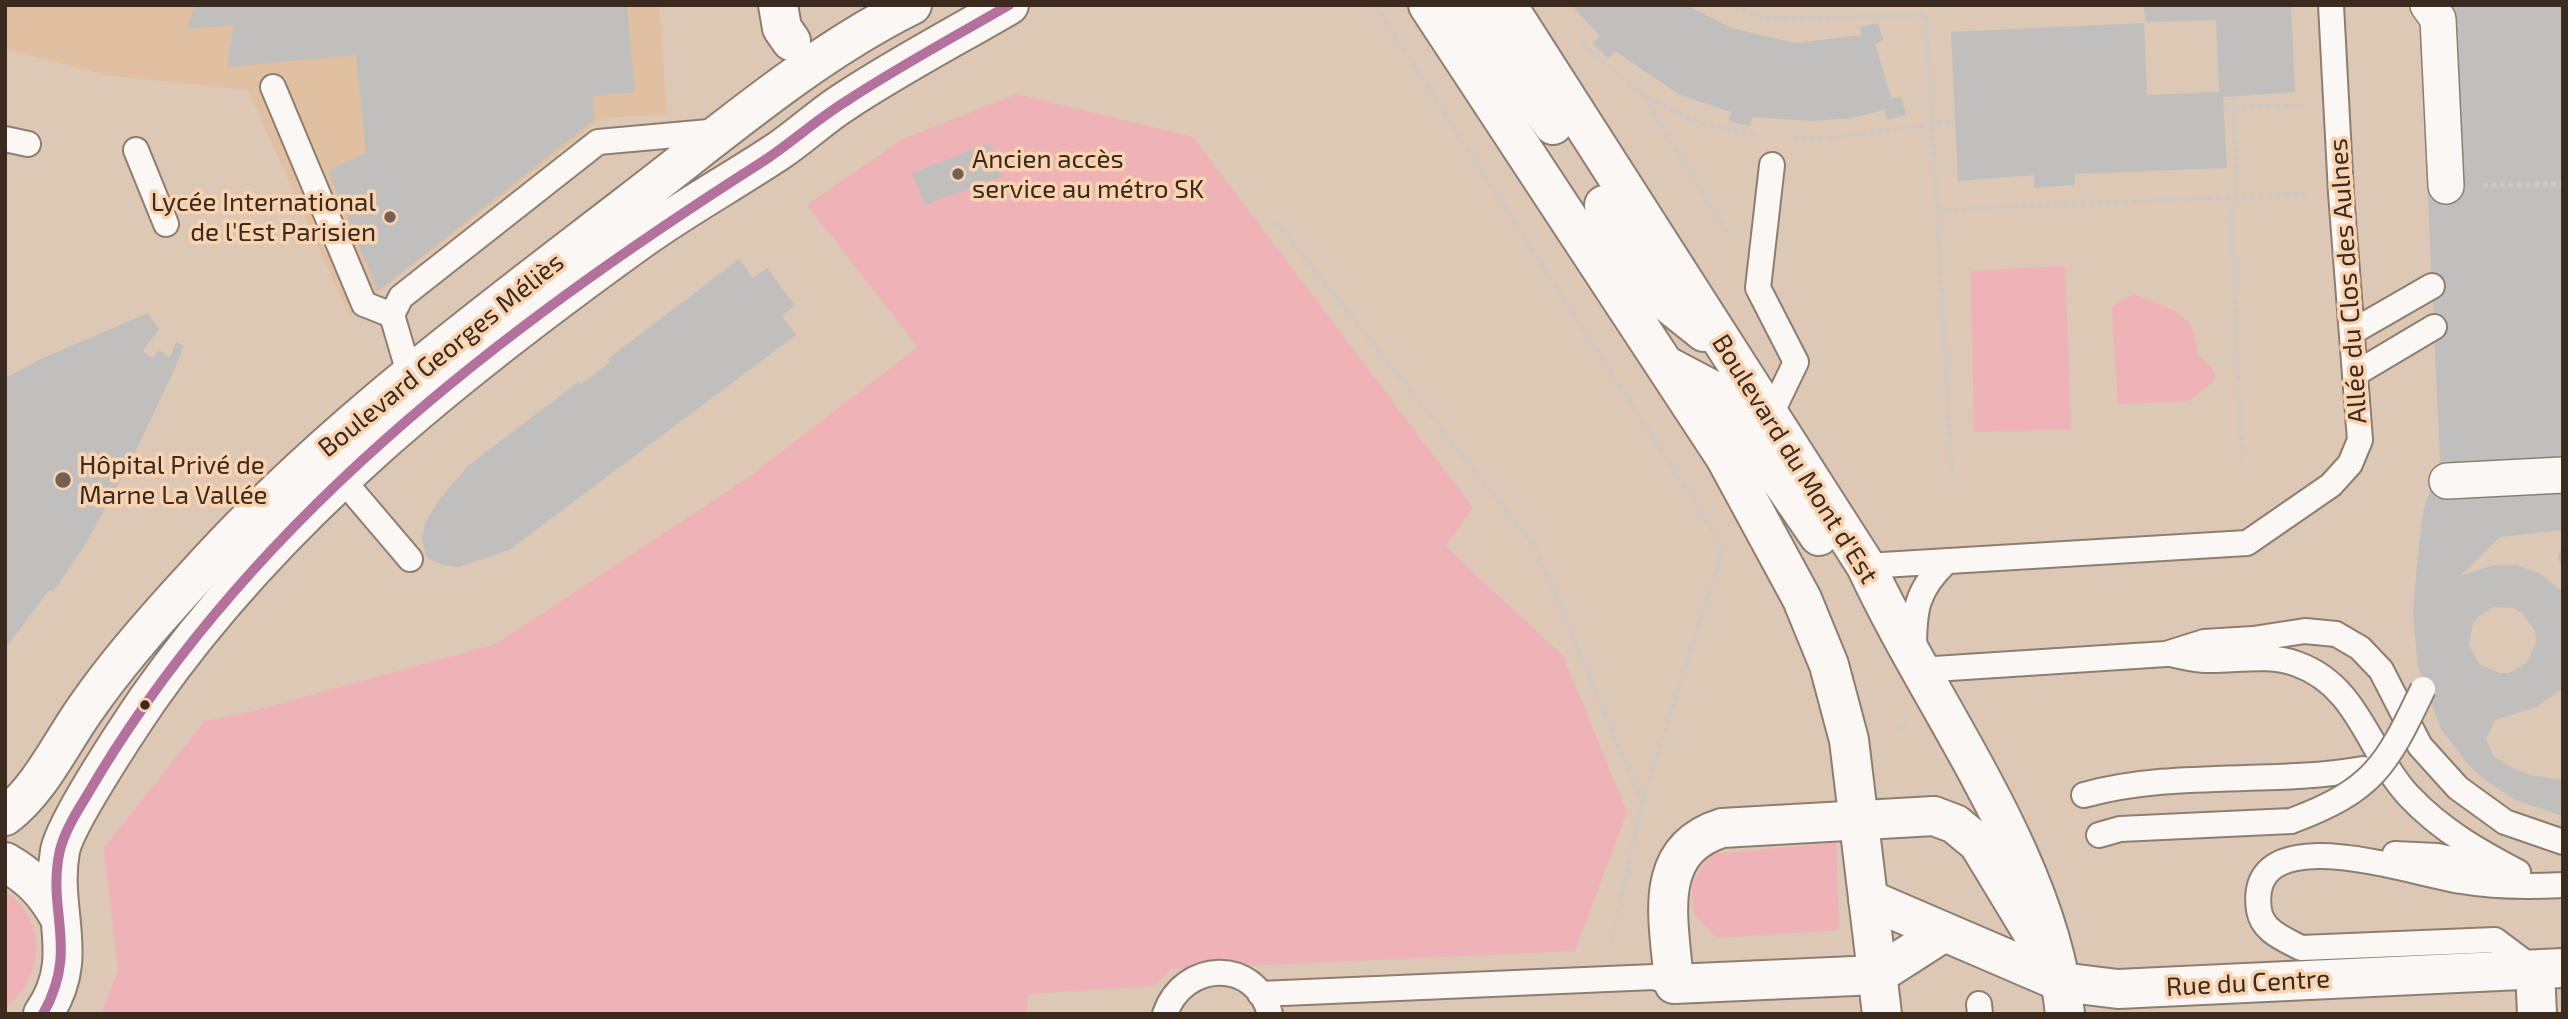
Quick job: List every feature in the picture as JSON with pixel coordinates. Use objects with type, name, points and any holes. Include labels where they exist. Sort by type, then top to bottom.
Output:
[{"type":"main road","points":[[778,5],[782,28],[820,85],[781,149]]},
{"type":"main road","name":"Boulevard Georges Méliès","points":[[5,816],[32,788],[87,706],[192,580],[280,487],[409,373],[714,140],[800,54],[912,5]]},
{"type":"main road","name":"Boulevard Georges Méliès","points":[[58,915],[60,846],[148,700],[246,574],[342,479],[424,403],[646,236],[781,149],[843,102],[1009,5]]},
{"type":"main road","points":[[1428,5],[1725,457],[1802,599],[1829,665],[1849,740],[1882,1014]]},
{"type":"main road","points":[[1469,5],[1534,94],[1664,300],[1730,354]]},
{"type":"main road","name":"Boulevard du Mont d'Est","points":[[1507,5],[1866,566],[1893,625],[2015,849],[2042,916],[2063,998]]},
{"type":"main road","points":[[1664,364],[1722,395],[1817,534],[1840,555],[1866,566]]},
{"type":"main road","points":[[1944,932],[1877,975],[1673,999],[1668,888],[1675,865],[1686,847],[1700,835],[1722,828],[1934,816],[1962,830],[1978,843],[2063,998]]},
{"type":"main road","points":[[5,862],[28,875],[45,893],[58,915],[65,945],[60,984],[43,1014]]},
{"type":"main road","name":"Rue du Centre","points":[[1868,899],[1944,932],[2063,998],[2118,989],[2549,969]]},
{"type":"main road","points":[[2537,1014],[2549,969]]},
{"type":"main road","points":[[2197,1014],[2235,984]]},
{"type":"street","points":[[2428,5],[2438,19],[2446,186]]},
{"type":"street","points":[[2447,481],[2563,475]]},
{"type":"lane","name":"Allée du Clos des Aulnes","points":[[1866,566],[2247,543],[2301,508],[2350,464],[2360,440],[2341,193],[2331,5]]},
{"type":"lane","points":[[273,87],[364,304],[392,315]]},
{"type":"lane","points":[[409,373],[392,315],[401,297],[598,142],[714,140]]},
{"type":"lane","points":[[136,150],[166,224]]},
{"type":"lane","points":[[1771,414],[1796,362],[1758,288],[1772,165]]},
{"type":"lane","points":[[2352,332],[2432,286]]},
{"type":"lane","points":[[2355,374],[2434,327]]},
{"type":"lane","points":[[342,479],[410,559]]},
{"type":"lane","points":[[1947,561],[1931,576],[1920,594],[1914,615],[1917,666],[2165,653],[2204,642],[2253,639],[2305,631],[2336,634],[2360,648],[2381,670],[2420,746],[2458,788],[2505,821],[2563,842]]},
{"type":"lane","points":[[2165,653],[2204,660],[2256,657],[2296,663],[2330,681],[2354,709],[2407,794],[2468,846],[2518,872]]},
{"type":"lane","points":[[2099,835],[2120,829],[2291,821],[2336,804],[2374,775],[2395,747],[2424,689]]},
{"type":"lane","points":[[2084,795],[2141,784],[2318,777],[2363,769]]},
{"type":"lane","points":[[2337,856],[2459,881],[2516,888],[2563,884]]},
{"type":"lane","points":[[2549,969],[2495,940],[2301,948],[2273,934],[2260,916],[2257,891],[2267,871],[2289,859],[2337,856],[2437,856],[2563,884]]},
{"type":"lane","points":[[1165,1014],[1173,995],[1186,982],[1203,974],[1223,972],[1241,977],[1265,1004],[1654,977],[1673,999]]},
{"type":"path","points":[[1726,5],[1766,19],[1926,15],[1952,476]]},
{"type":"path","points":[[1374,6],[1720,542],[1720,564],[1643,803],[1610,950]]},
{"type":"path","points":[[1574,36],[1644,96],[1700,123],[1759,135]]},
{"type":"path","points":[[1644,96],[1758,288]]},
{"type":"path","points":[[2234,96],[2236,197],[2231,213],[2242,463]]},
{"type":"path","points":[[2224,108],[2336,103]]},
{"type":"path","points":[[1783,137],[1821,139],[1931,122],[1955,121]]},
{"type":"path","points":[[2446,186],[2563,184]]},
{"type":"path","points":[[1936,210],[2341,193]]},
{"type":"path","points":[[1276,222],[1535,547],[1643,803]]},
{"type":"shaded area","name":"Lycée International de l'Est Parisien","points":[[5,5],[659,5],[667,114],[602,118],[349,315],[248,90],[106,75],[5,49]]},
{"type":"shaded area","points":[[1017,94],[1193,137],[1473,508],[1445,546],[1563,656],[1627,812],[1575,951],[1171,969],[1154,986],[1028,994],[1027,1014],[101,1014],[118,971],[104,848],[205,721],[246,713],[496,644],[746,479],[918,347],[807,205],[901,140]]},
{"type":"shaded area","points":[[2065,266],[2071,429],[1974,432],[1971,271]]},
{"type":"shaded area","points":[[2133,294],[2178,313],[2192,328],[2197,354],[2215,372],[2214,381],[2189,401],[2118,404],[2112,307]]},
{"type":"shaded area","points":[[1836,843],[1839,930],[1716,938],[1693,913],[1692,882],[1713,854]]},
{"type":"shaded area","points":[[5,891],[29,918],[35,934],[36,950],[34,966],[27,981],[18,996],[5,1009]]},
{"type":"building","name":"Lycée International de l'Est Parisien","points":[[195,5],[627,5],[635,92],[593,96],[594,120],[378,291],[328,171],[366,153],[356,55],[227,67],[234,25],[187,29]]},
{"type":"building","points":[[1571,5],[1686,5],[1731,28],[1796,43],[1862,35],[1860,27],[1878,23],[1883,40],[1875,44],[1891,98],[1901,97],[1906,115],[1887,120],[1885,110],[1850,118],[1812,121],[1752,117],[1750,126],[1729,121],[1731,112],[1680,95],[1615,51],[1608,58],[1593,43],[1600,36]]},
{"type":"building","points":[[2143,5],[2291,5],[2295,92],[2223,97],[2227,168],[2074,174],[2075,185],[2034,188],[2034,175],[1958,181],[1951,32],[2144,23],[2147,95],[2219,92],[2216,20],[2146,22]]},
{"type":"building","points":[[2419,5],[2563,5],[2563,530],[2500,537],[2460,576],[2494,565],[2516,565],[2539,573],[2563,592],[2563,688],[2537,707],[2495,720],[2486,739],[2493,756],[2509,766],[2530,775],[2563,780],[2563,816],[2515,800],[2481,777],[2467,763],[2441,729],[2418,668],[2413,612],[2417,565],[2423,512],[2440,461]],"holes":[[[2494,607],[2513,608],[2522,613],[2535,631],[2536,641],[2528,662],[2509,673],[2499,673],[2479,664],[2469,645],[2473,623],[2480,615]]]},
{"type":"building","name":"Ancien accès service au métro SK","points":[[990,143],[1003,176],[925,205],[912,173]]},
{"type":"building","points":[[739,259],[753,278],[767,268],[795,305],[782,316],[796,335],[509,550],[459,567],[442,565],[426,557],[422,539],[425,523],[439,500],[468,466],[578,382],[580,385],[610,362],[608,359]]},
{"type":"building","name":"Hôpital Privé de Marne La Vallée","points":[[148,313],[159,329],[143,351],[153,358],[159,350],[170,358],[176,342],[184,346],[175,368],[129,465],[83,548],[53,592],[49,590],[5,649],[5,378],[43,358]]},
{"type":"building","points":[[2563,545],[2563,573],[2558,556]]},
{"type":"transit line","points":[[43,1014],[54,991],[59,969],[61,949],[57,872],[60,850],[71,822],[150,698],[221,606],[300,520],[385,440],[475,364],[568,293],[773,155],[834,109],[1009,5]]},
{"type":"place","name":"Ancien accès service au métro SK","points":[[958,174]]},
{"type":"place","name":"Lycée International de l'Est Parisien","points":[[390,217]]},
{"type":"place","name":"Hôpital Privé de Marne La Vallée","points":[[63,480]]}]
